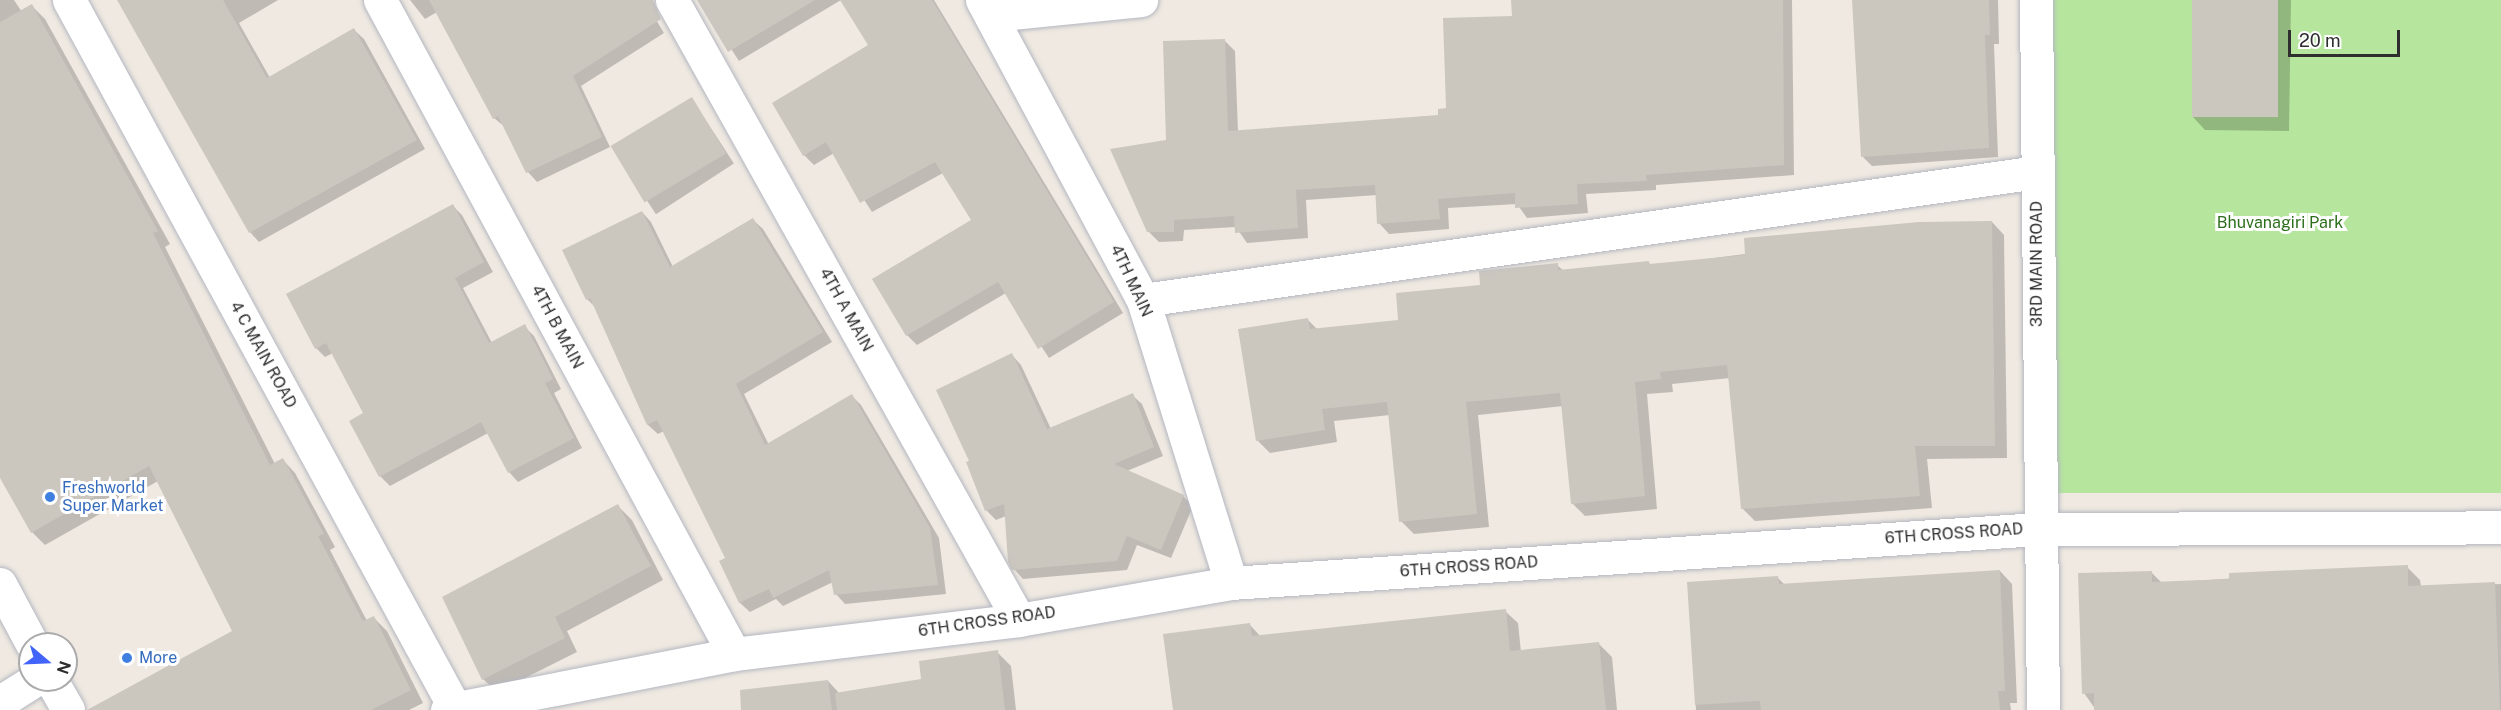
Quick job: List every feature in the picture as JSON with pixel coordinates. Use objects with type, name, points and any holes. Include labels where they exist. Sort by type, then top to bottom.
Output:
[{"type":"street","name":"4 C MAIN ROAD","points":[[69,0],[453,709]]},
{"type":"street","name":"4TH B MAIN","points":[[380,0],[734,654]]},
{"type":"street","name":"4TH A MAIN","points":[[672,0],[1019,620]]},
{"type":"street","points":[[986,8],[1141,0]]},
{"type":"street","name":"3RD MAIN ROAD","points":[[2036,0],[2038,529],[2043,710]]},
{"type":"street","name":"4TH MAIN","points":[[986,8],[1143,300],[1231,582]]},
{"type":"street","points":[[1143,300],[2037,172]]},
{"type":"street","name":"6TH CROSS ROAD","points":[[453,709],[734,654],[1019,620],[1231,582],[2038,529],[2501,527]]},
{"type":"street","points":[[0,584],[26,632]]},
{"type":"street","points":[[0,702],[18,691]]},
{"type":"street","points":[[58,692],[68,710]]},
{"type":"green space","name":"Bhuvanagiri Park","points":[[2053,0],[2501,0],[2501,493],[2053,493]]},
{"type":"building","points":[[117,0],[223,0],[267,78],[354,28],[417,140],[249,233]]},
{"type":"building","points":[[429,0],[653,0],[661,19],[573,76],[602,137],[526,173],[498,116],[493,119]]},
{"type":"building","points":[[697,0],[815,0],[728,52]]},
{"type":"building","points":[[840,0],[932,0],[1114,302],[1038,349],[998,282],[906,336],[872,279],[971,220],[935,162],[860,203],[826,142],[803,156],[772,103],[868,45]]},
{"type":"building","points":[[1511,0],[1783,0],[1784,165],[1646,175],[1647,181],[1577,184],[1578,204],[1515,208],[1515,193],[1438,199],[1440,219],[1377,224],[1375,185],[1296,190],[1298,228],[1235,233],[1234,216],[1174,220],[1174,232],[1147,232],[1110,149],[1166,140],[1163,41],[1225,39],[1228,131],[1438,115],[1438,109],[1446,108],[1443,18],[1512,16]]},
{"type":"building","points":[[1852,0],[1989,0],[1990,35],[1985,35],[1989,148],[1861,157]]},
{"type":"building","points":[[2192,0],[2278,0],[2278,117],[2192,117]]},
{"type":"building","points":[[32,4],[158,231],[153,233],[270,465],[283,458],[324,534],[318,536],[363,621],[374,616],[411,690],[371,710],[87,710],[232,631],[149,466],[31,533],[0,478],[0,22]]},
{"type":"building","points":[[692,97],[726,154],[645,203],[611,146]]},
{"type":"building","points":[[453,204],[484,262],[455,278],[489,343],[525,324],[553,379],[545,383],[574,438],[508,473],[481,422],[379,477],[349,421],[363,413],[326,343],[315,349],[286,294]]},
{"type":"building","points":[[642,211],[670,267],[753,218],[823,332],[736,384],[765,445],[852,394],[930,528],[938,585],[834,595],[829,570],[773,598],[769,589],[739,603],[719,561],[725,558],[657,420],[647,425],[590,298],[586,300],[562,250]]},
{"type":"building","points":[[1992,221],[1995,446],[1915,446],[1920,496],[1741,509],[1727,365],[1660,372],[1661,379],[1635,382],[1645,496],[1571,504],[1560,393],[1466,402],[1477,514],[1399,522],[1387,402],[1322,409],[1325,430],[1256,441],[1238,329],[1308,318],[1310,329],[1398,320],[1396,293],[1480,285],[1479,271],[1558,263],[1558,270],[1745,255],[1744,238],[1919,222]]},
{"type":"building","points":[[1012,353],[1047,429],[1133,393],[1154,447],[1114,464],[1184,495],[1161,550],[1127,536],[1117,561],[1012,570],[1008,562],[1004,504],[985,511],[966,462],[969,461],[936,390]]},
{"type":"building","points":[[618,504],[651,566],[555,617],[565,638],[482,680],[442,597]]},
{"type":"building","points":[[2408,565],[2408,586],[2495,582],[2500,710],[2094,710],[2094,693],[2082,694],[2078,573],[2152,571],[2152,582],[2229,579],[2229,573]]},
{"type":"building","points":[[2000,570],[2005,691],[1998,691],[2000,710],[1761,710],[1760,701],[1695,705],[1687,582],[1778,576],[1779,584]]},
{"type":"building","points":[[1506,609],[1510,651],[1599,642],[1606,710],[1173,710],[1163,634],[1250,623],[1252,636]]},
{"type":"building","points":[[998,650],[1005,710],[837,710],[835,693],[921,679],[919,661]]},
{"type":"building","points":[[828,680],[832,710],[741,710],[740,690]]},
{"type":"place","name":"Freshworld Super Market","points":[[50,497]]},
{"type":"place","name":"More","points":[[127,658]]}]
